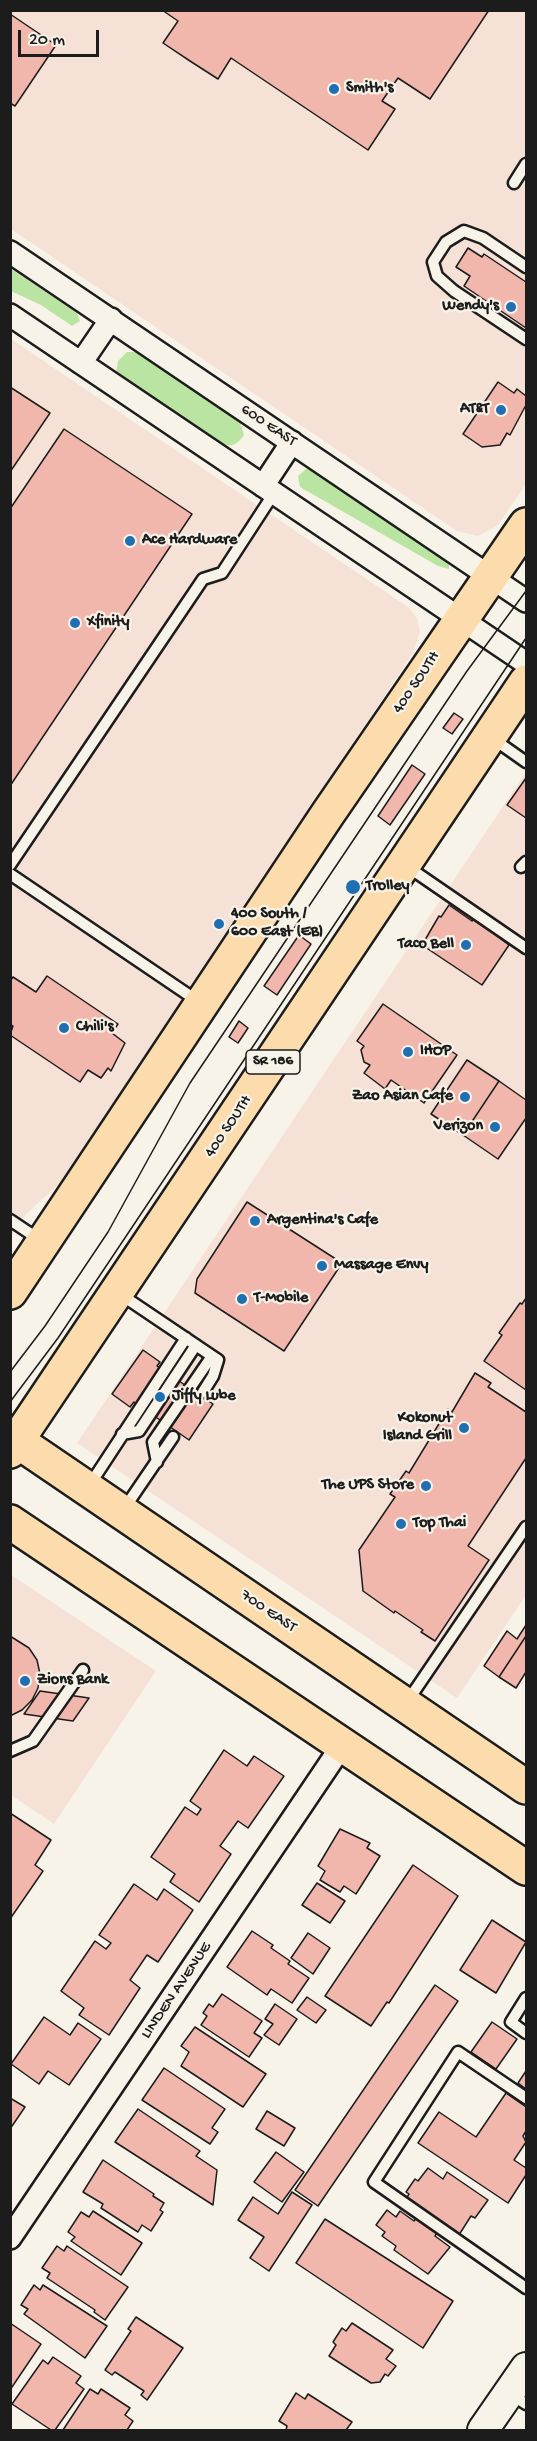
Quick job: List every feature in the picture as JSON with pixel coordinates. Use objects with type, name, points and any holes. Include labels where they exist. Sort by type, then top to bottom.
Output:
[{"type":"main road","name":"400 SOUTH","points":[[10,1292],[32,1254],[526,525]]},
{"type":"main road","name":"400 SOUTH","points":[[13,1443],[118,1292],[526,682]]},
{"type":"main road","name":"700 EAST","points":[[13,1443],[122,1512],[526,1787]]},
{"type":"main road","points":[[10,1522],[526,1868]]},
{"type":"street","name":"600 EAST","points":[[10,252],[526,601]]},
{"type":"street","points":[[12,320],[81,363],[526,663]]},
{"type":"street","points":[[81,363],[111,320]]},
{"type":"street","points":[[268,489],[292,442]]},
{"type":"street","name":"LINDEN AVENUE","points":[[10,2238],[343,1744]]},
{"type":"street","points":[[483,2430],[518,2399],[526,2368]]},
{"type":"lane","points":[[513,183],[526,164]]},
{"type":"lane","points":[[526,267],[483,238],[464,231],[446,242],[433,262],[437,276],[454,291],[526,339]]},
{"type":"lane","points":[[10,865],[203,579],[222,573],[268,489]]},
{"type":"lane","points":[[490,736],[526,762]]},
{"type":"lane","points":[[405,864],[526,948]]},
{"type":"lane","points":[[10,874],[203,1004]]},
{"type":"lane","points":[[10,1220],[32,1254]]},
{"type":"lane","points":[[118,1292],[218,1360],[213,1376],[203,1392]]},
{"type":"lane","points":[[86,1490],[186,1338]]},
{"type":"lane","points":[[122,1434],[139,1431],[196,1345]]},
{"type":"lane","points":[[157,1462],[153,1442],[212,1356]]},
{"type":"lane","points":[[122,1512],[173,1437]]},
{"type":"lane","points":[[405,1705],[526,1527]]},
{"type":"lane","points":[[10,1750],[33,1741],[83,1670]]},
{"type":"lane","points":[[526,1998],[511,2022],[526,2033]]},
{"type":"lane","points":[[526,2098],[458,2052],[374,2182],[526,2288]]},
{"type":"shaded area","points":[[10,11],[526,11],[526,484],[498,525],[478,536],[457,531],[11,229]]},
{"type":"shaded area","points":[[11,339],[408,607],[417,618],[420,631],[413,653],[61,1182],[25,1215],[11,1236]]},
{"type":"shaded area","points":[[526,772],[526,1595],[457,1698],[77,1443]]},
{"type":"shaded area","points":[[10,1574],[156,1671],[54,1824],[11,1795]]},
{"type":"green space","points":[[11,269],[77,313],[80,321],[72,326],[41,305],[11,291]]},
{"type":"green space","points":[[127,352],[139,352],[240,422],[244,435],[234,444],[220,444],[123,380],[116,373],[118,361]]},
{"type":"green space","points":[[306,469],[312,470],[449,562],[449,569],[438,566],[300,487],[298,476]]},
{"type":"building","name":"Smith's","points":[[162,10],[489,10],[430,99],[398,78],[382,101],[395,109],[368,150],[231,58],[218,79],[163,43],[178,21]]},
{"type":"building","points":[[10,14],[56,45],[15,106],[10,103]]},
{"type":"building","name":"Wendy's","points":[[468,248],[482,257],[484,254],[526,282],[526,328],[464,286],[470,276],[456,267]]},
{"type":"building","name":"AT&T","points":[[498,382],[514,393],[517,389],[526,396],[526,405],[510,435],[507,433],[500,445],[482,447],[463,434]]},
{"type":"building","points":[[10,387],[50,413],[10,472]]},
{"type":"building","points":[[64,429],[192,514],[10,786],[10,509]]},
{"type":"building","points":[[454,713],[463,719],[452,734],[443,728]]},
{"type":"building","points":[[412,765],[425,774],[390,825],[378,816]]},
{"type":"building","points":[[526,778],[526,818],[507,805]]},
{"type":"building","name":"Taco Bell","points":[[449,905],[472,921],[474,918],[509,945],[482,985],[422,945],[439,916],[441,917]]},
{"type":"building","points":[[299,935],[311,944],[277,995],[264,986]]},
{"type":"building","name":"Chili's","points":[[47,976],[118,1024],[112,1033],[125,1043],[111,1071],[108,1068],[101,1078],[88,1070],[80,1082],[10,1035],[13,1026],[10,1024],[10,981],[13,977],[36,992]]},
{"type":"building","name":"IHOP","points":[[383,1004],[457,1055],[424,1103],[391,1080],[385,1089],[364,1073],[370,1065],[364,1062],[361,1050],[364,1046],[357,1041]]},
{"type":"building","points":[[239,1021],[248,1028],[238,1043],[229,1037]]},
{"type":"building","name":"Zao Asian Cafe","points":[[467,1060],[499,1081],[463,1135],[431,1114]]},
{"type":"building","name":"Verizon","points":[[499,1081],[526,1100],[526,1118],[498,1159],[463,1135]]},
{"type":"building","points":[[247,1202],[342,1263],[284,1351],[195,1293],[197,1279]]},
{"type":"building","points":[[526,1298],[526,1390],[484,1361],[502,1335],[499,1333]]},
{"type":"building","name":"Jiffy Lube","points":[[143,1350],[160,1362],[157,1366],[213,1404],[189,1440],[134,1402],[130,1407],[112,1394]]},
{"type":"building","points":[[475,1373],[491,1383],[488,1387],[526,1412],[526,1458],[468,1546],[489,1560],[435,1641],[421,1632],[423,1630],[363,1591],[359,1550],[395,1497],[390,1494],[406,1471],[409,1473],[448,1409],[452,1412]]},
{"type":"building","points":[[526,1625],[526,1636],[499,1677],[484,1666],[507,1631],[517,1639]]},
{"type":"building","name":"Zions Bank","points":[[10,1636],[29,1648],[37,1660],[40,1674],[38,1688],[32,1700],[22,1710],[10,1716]]},
{"type":"building","points":[[526,1636],[526,1672],[516,1688],[499,1677]]},
{"type":"building","points":[[40,1691],[89,1698],[73,1721],[24,1714]]},
{"type":"building","points":[[224,1750],[247,1766],[254,1756],[284,1776],[248,1828],[238,1821],[220,1846],[231,1854],[199,1902],[170,1882],[175,1874],[151,1857],[185,1807],[197,1815],[201,1809],[190,1801]]},
{"type":"building","points":[[10,1813],[51,1840],[35,1865],[43,1871],[10,1919]]},
{"type":"building","points":[[340,1829],[370,1843],[367,1848],[380,1856],[356,1894],[344,1886],[340,1892],[320,1880],[325,1871],[318,1866]]},
{"type":"building","points":[[413,1865],[458,1896],[389,2003],[387,2002],[371,2026],[325,1996]]},
{"type":"building","points":[[317,1883],[345,1901],[330,1923],[302,1905]]},
{"type":"building","points":[[134,1884],[157,1900],[164,1889],[193,1910],[158,1962],[147,1955],[130,1980],[140,1988],[109,2035],[79,2015],[84,2008],[61,1991],[95,1941],[106,1949],[111,1943],[99,1935]]},
{"type":"building","points":[[492,1920],[526,1942],[496,1993],[460,1970]]},
{"type":"building","points":[[252,1931],[273,1945],[271,1948],[290,1961],[288,1964],[309,1978],[292,2003],[271,1989],[267,1995],[227,1967]]},
{"type":"building","points":[[308,1933],[330,1948],[313,1974],[291,1958]]},
{"type":"building","points":[[435,1985],[458,2001],[318,2206],[295,2190]]},
{"type":"building","points":[[222,1994],[262,2021],[254,2033],[262,2038],[249,2057],[201,2025],[207,2016],[203,2013],[209,2004],[213,2007]]},
{"type":"building","points":[[307,1997],[326,2010],[316,2023],[297,2010]]},
{"type":"building","points":[[275,2004],[297,2019],[279,2045],[264,2035],[273,2024],[265,2019]]},
{"type":"building","points":[[44,2017],[70,2035],[78,2023],[101,2039],[69,2085],[48,2071],[39,2084],[11,2064]]},
{"type":"building","points":[[492,2022],[517,2039],[496,2069],[471,2052]]},
{"type":"building","points":[[195,2027],[266,2074],[243,2107],[181,2066],[189,2052],[181,2046]]},
{"type":"building","points":[[164,2068],[225,2109],[212,2128],[218,2132],[210,2144],[142,2100]]},
{"type":"building","points":[[526,2071],[526,2089],[518,2083]]},
{"type":"building","points":[[506,2093],[526,2107],[526,2131],[523,2136],[526,2142],[514,2160],[526,2168],[526,2175],[508,2203],[418,2143],[439,2112],[476,2137]]},
{"type":"building","points":[[10,2098],[25,2107],[10,2129]]},
{"type":"building","points":[[138,2109],[200,2151],[196,2156],[217,2170],[213,2205],[115,2142]]},
{"type":"building","points":[[267,2111],[295,2128],[284,2146],[256,2129]]},
{"type":"building","points":[[276,2152],[304,2172],[282,2202],[254,2182]]},
{"type":"building","points":[[103,2160],[164,2203],[160,2210],[163,2212],[151,2231],[142,2225],[138,2232],[101,2208],[103,2204],[83,2192]]},
{"type":"building","points":[[428,2168],[443,2179],[447,2172],[488,2200],[475,2218],[471,2216],[457,2238],[404,2202],[409,2194],[406,2192],[415,2179],[418,2181]]},
{"type":"building","points":[[292,2192],[312,2205],[269,2271],[250,2258],[264,2237],[238,2220],[253,2197],[278,2214]]},
{"type":"building","points":[[387,2210],[396,2217],[400,2211],[414,2221],[417,2217],[438,2231],[435,2236],[450,2247],[428,2274],[394,2250],[396,2246],[382,2236],[385,2232],[376,2225]]},
{"type":"building","points":[[93,2211],[142,2243],[121,2275],[71,2241],[75,2237],[68,2232],[81,2212],[89,2217]]},
{"type":"building","points":[[325,2219],[453,2301],[423,2348],[296,2263]]},
{"type":"building","points":[[57,2246],[64,2251],[67,2246],[128,2287],[105,2320],[94,2312],[95,2310],[47,2278],[50,2273],[42,2268]]},
{"type":"building","points":[[34,2285],[40,2290],[43,2285],[107,2326],[85,2358],[24,2314],[28,2309],[21,2305]]},
{"type":"building","points":[[136,2317],[183,2348],[147,2400],[141,2395],[144,2391],[115,2372],[112,2375],[105,2370],[131,2331],[128,2329]]},
{"type":"building","points":[[10,2323],[41,2344],[10,2390]]},
{"type":"building","points":[[352,2323],[393,2350],[386,2359],[396,2366],[388,2376],[385,2374],[380,2382],[371,2383],[329,2356],[336,2345],[333,2342],[342,2328],[346,2331]]},
{"type":"building","points":[[53,2357],[81,2376],[76,2383],[84,2389],[55,2430],[51,2430],[12,2404],[43,2360],[48,2364]]},
{"type":"building","points":[[90,2389],[98,2394],[101,2389],[130,2408],[125,2415],[133,2421],[127,2430],[63,2430]]},
{"type":"building","points":[[296,2393],[305,2399],[308,2394],[352,2422],[346,2430],[286,2430],[287,2426],[279,2421]]},
{"type":"tram line","points":[[10,1372],[45,1326],[108,1232],[190,1083],[467,671],[526,591]]},
{"type":"tram line","points":[[10,1402],[58,1338],[526,638]]},
{"type":"place","name":"Smith's","points":[[334,89]]},
{"type":"place","name":"Wendy's","points":[[511,307]]},
{"type":"place","name":"AT&T","points":[[501,410]]},
{"type":"place","name":"Ace Hardware","points":[[130,541]]},
{"type":"place","name":"Xfinity","points":[[75,623]]},
{"type":"place","name":"Trolley","points":[[353,887]]},
{"type":"place","name":"400 South / 600 East (EB)","points":[[219,924]]},
{"type":"place","name":"Taco Bell","points":[[466,945]]},
{"type":"place","name":"Chili's","points":[[64,1028]]},
{"type":"place","name":"IHOP","points":[[408,1052]]},
{"type":"place","name":"Zao Asian Cafe","points":[[465,1097]]},
{"type":"place","name":"Verizon","points":[[495,1127]]},
{"type":"place","name":"Argentina's Cafe","points":[[255,1221]]},
{"type":"place","name":"Massage Envy","points":[[322,1266]]},
{"type":"place","name":"T-Mobile","points":[[242,1299]]},
{"type":"place","name":"Jiffy Lube","points":[[160,1397]]},
{"type":"place","name":"Kokonut Island Grill","points":[[464,1428]]},
{"type":"place","name":"The UPS Store","points":[[426,1486]]},
{"type":"place","name":"Top Thai","points":[[401,1524]]},
{"type":"place","name":"Zions Bank","points":[[25,1681]]}]
